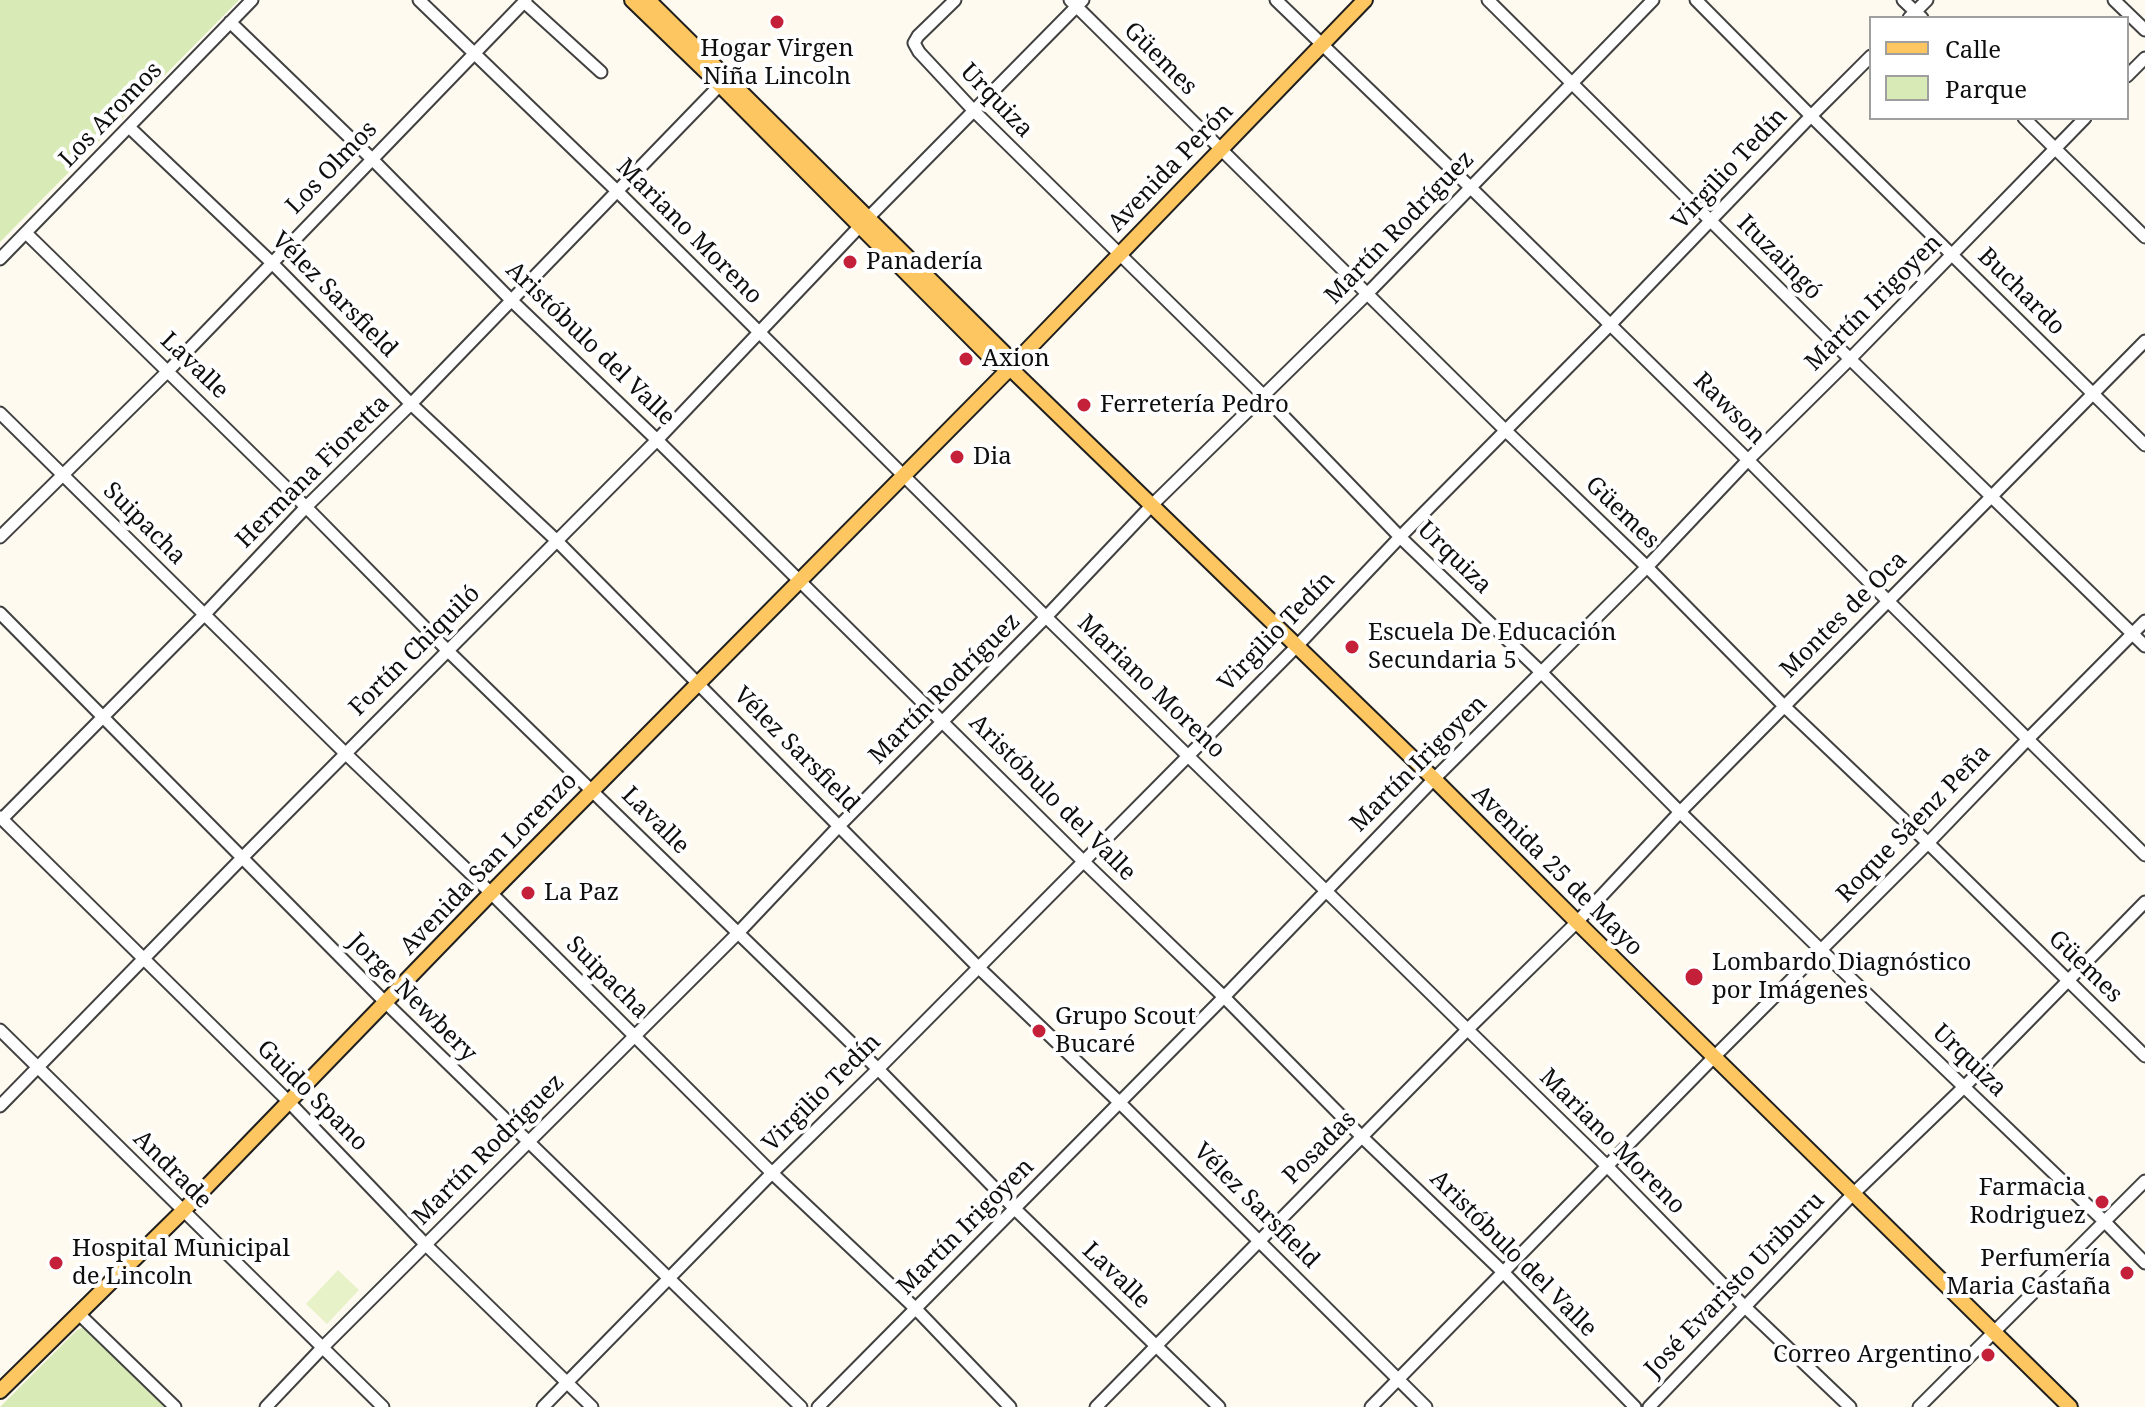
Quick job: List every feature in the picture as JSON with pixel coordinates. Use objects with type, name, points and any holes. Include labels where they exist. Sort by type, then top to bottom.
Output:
[{"type":"main road","name":"Avenida 25 de Mayo","points":[[632,0],[724,82]]},
{"type":"main road","name":"Avenida Perón","points":[[1010,368],[1365,0]]},
{"type":"main road","name":"Avenida 25 de Mayo","points":[[652,1],[724,82],[864,223],[995,362],[1010,368],[1434,779],[2070,1407]]},
{"type":"main road","name":"Avenida San Lorenzo","points":[[0,1391],[183,1211],[491,893],[1010,368]]},
{"type":"street","name":"Los Aromos","points":[[0,259],[252,0]]},
{"type":"street","name":"Mariano Moreno","points":[[419,0],[618,192],[1046,617],[1607,1166],[1745,1307],[1850,1407]]},
{"type":"street","name":"Urquiza","points":[[955,0],[914,43],[974,111],[1264,396],[1400,537],[2145,1263]]},
{"type":"street","name":"Rawson","points":[[1276,0],[1611,324],[2145,855]]},
{"type":"street","name":"Ituzaingó","points":[[1488,0],[1991,498],[2145,646]]},
{"type":"street","name":"Martín Rodríguez","points":[[266,1407],[633,1035],[738,933],[1152,505],[1367,294],[1653,0]]},
{"type":"street","name":"Buchardo","points":[[1696,0],[2145,445]]},
{"type":"street","points":[[1903,0],[1915,16],[1927,0]]},
{"type":"street","points":[[2114,0],[2145,30]]},
{"type":"street","name":"Los Olmos","points":[[0,537],[168,371],[525,1]]},
{"type":"street","points":[[525,1],[601,72]]},
{"type":"street","name":"Fortín Chiquiló","points":[[0,1106],[657,440],[1076,2]]},
{"type":"street","name":"Güemes","points":[[1076,2],[1219,149],[1647,567],[1785,707],[2145,1056]]},
{"type":"street","name":"Aristóbulo del Valle","points":[[230,22],[1224,997],[1362,1137],[1504,1273],[1635,1407]]},
{"type":"street","name":"Virgilio Tedín","points":[[543,1407],[1297,646],[1869,58]]},
{"type":"street","points":[[2129,74],[2145,58]]},
{"type":"street","name":"Hermana Fioretta","points":[[1,818],[204,615],[306,507],[411,404],[724,82]]},
{"type":"street","points":[[2026,120],[2145,237]]},
{"type":"street","name":"Martín Irigoyen","points":[[818,1407],[2083,120]]},
{"type":"street","name":"Vélez Sarsfield","points":[[130,128],[271,262],[411,404],[556,540],[978,967],[1260,1240],[1426,1407]]},
{"type":"street","name":"Lavalle","points":[[26,233],[1219,1407]]},
{"type":"street","name":"Montes de Oca","points":[[1577,922],[1680,812],[2145,341]]},
{"type":"street","name":"Suipacha","points":[[0,413],[491,893],[772,1173],[915,1308],[1010,1407]]},
{"type":"street","name":"Jorge Newbery","points":[[0,613],[386,1003],[801,1407]]},
{"type":"street","name":"Roque Sáenz Peña","points":[[1371,1407],[2145,621]]},
{"type":"street","name":"Guido Spano","points":[[1,818],[289,1102],[426,1245],[592,1407]]},
{"type":"street","name":"José Evaristo Uriburu","points":[[1649,1407],[1853,1194],[1964,1087],[2145,902]]},
{"type":"street","name":"Posadas","points":[[1096,1407],[1577,922]]},
{"type":"street","name":"Andrade","points":[[0,1030],[383,1407]]},
{"type":"street","points":[[1919,1407],[2145,1181]]},
{"type":"street","points":[[79,1314],[175,1407]]},
{"type":"green space","points":[[0,0],[239,0],[0,242]]},
{"type":"green space","points":[[338,1270],[359,1290],[327,1324],[306,1304]]},
{"type":"green space","points":[[85,1327],[169,1407],[0,1407],[77,1330]]},
{"type":"place","name":"Hogar Virgen Niña Lincoln","points":[[777,22]]},
{"type":"place","name":"Panadería","points":[[850,262]]},
{"type":"place","name":"Axion","points":[[966,359]]},
{"type":"place","name":"Ferretería Pedro","points":[[1084,405]]},
{"type":"place","name":"Dia","points":[[957,457]]},
{"type":"place","name":"Escuela De Educación Secundaria 5","points":[[1352,647]]},
{"type":"place","name":"La Paz","points":[[528,893]]},
{"type":"place","name":"Lombardo Diagnóstico por Imágenes","points":[[1694,977]]},
{"type":"place","name":"Grupo Scout Bucaré","points":[[1039,1031]]},
{"type":"place","name":"Farmacia Rodriguez","points":[[2102,1202]]},
{"type":"place","name":"Hospital Municipal de Lincoln","points":[[56,1263]]},
{"type":"place","name":"Perfumería Maria Castaña","points":[[2127,1273]]},
{"type":"place","name":"Correo Argentino","points":[[1988,1355]]}]
